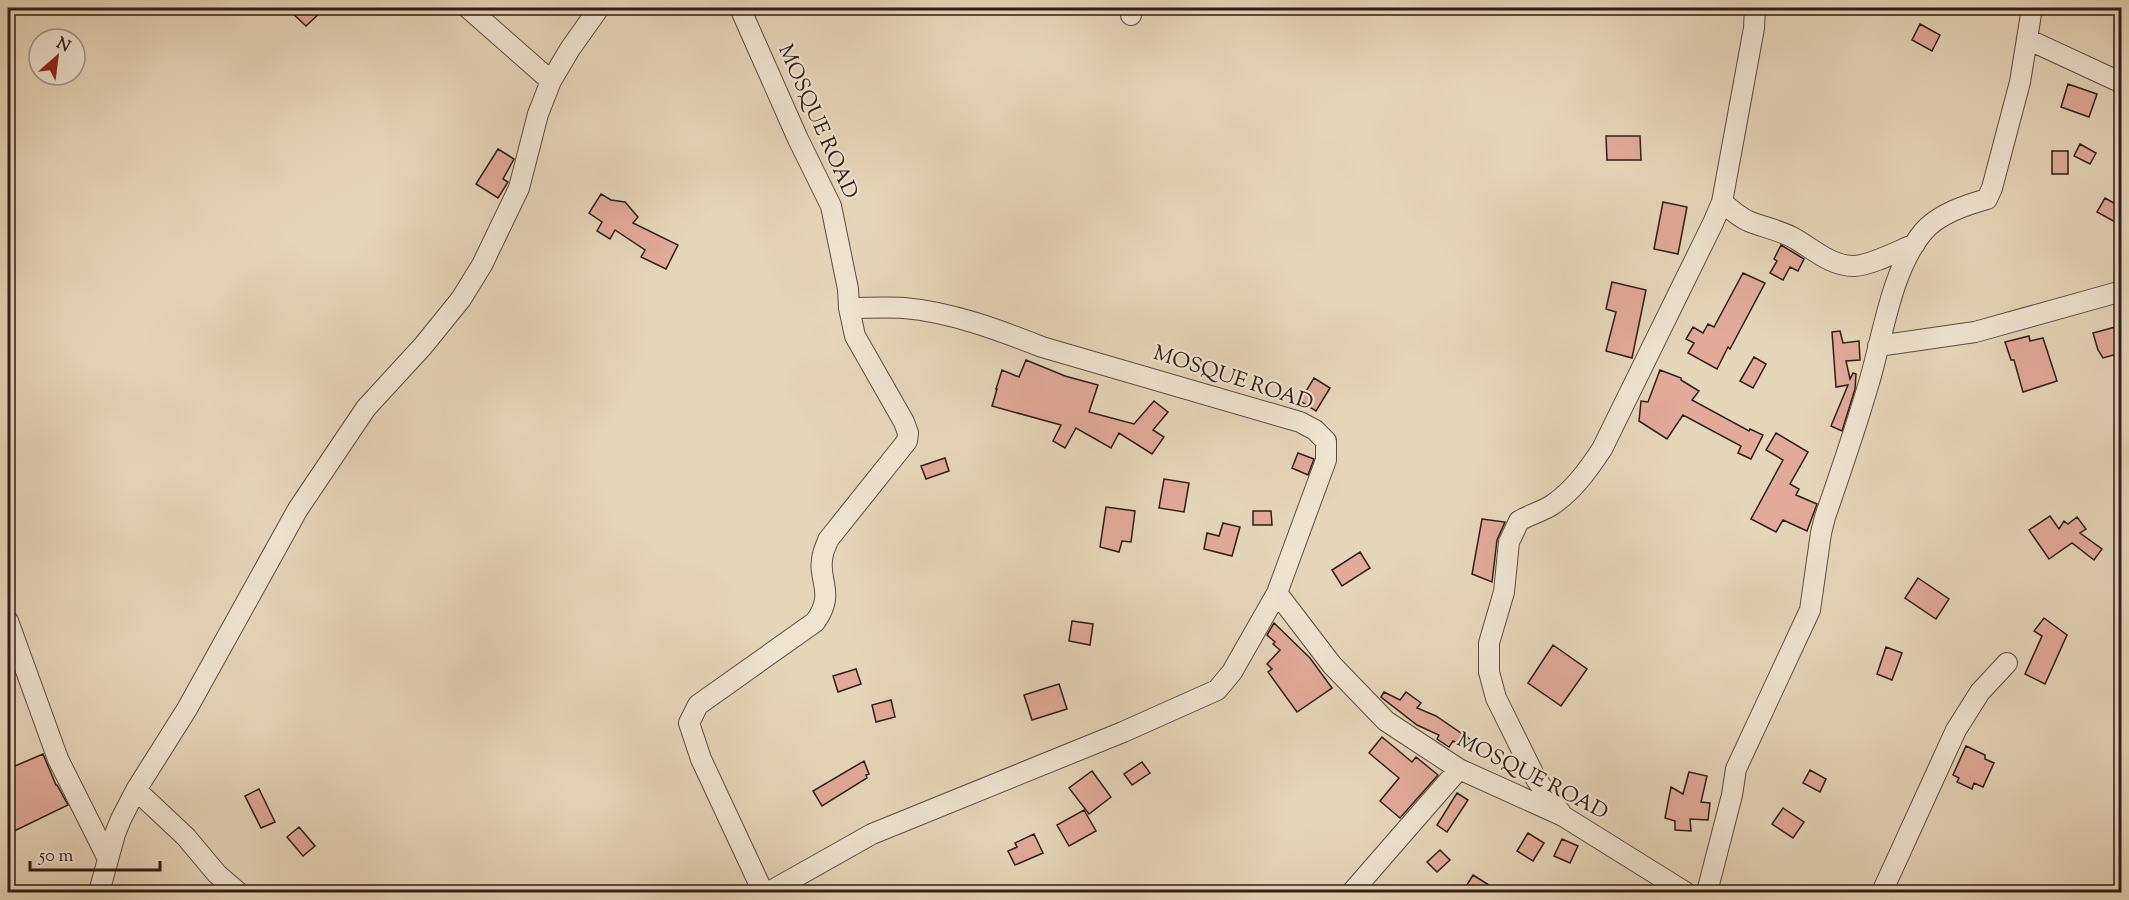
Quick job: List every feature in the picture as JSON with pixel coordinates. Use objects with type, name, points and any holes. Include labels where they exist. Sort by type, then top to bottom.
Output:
[{"type":"street","points":[[468,8],[551,81]]},
{"type":"street","points":[[99,892],[115,834],[136,790],[187,709],[298,509],[366,408],[423,346],[461,298],[483,265],[519,188],[538,114],[551,81],[599,8]]},
{"type":"street","name":"MOSQUE ROAD","points":[[740,8],[798,139],[831,206],[848,289],[849,308],[906,308],[947,316],[1006,333],[1042,347],[1300,422],[1316,430],[1326,441],[1326,460],[1277,593],[1332,666],[1386,721],[1459,769],[1563,816],[1685,892]]},
{"type":"street","points":[[1563,816],[1536,779],[1496,698],[1489,672],[1489,643],[1504,592],[1509,542],[1519,521],[1551,506],[1569,491],[1585,475],[1602,449],[1722,202],[1754,28],[1755,8]]},
{"type":"street","points":[[1707,892],[1732,795],[1736,769],[1810,610],[1825,517],[1869,384],[1897,283],[1923,231],[1939,219],[1970,204],[1987,199],[1992,188],[2020,82],[2032,8]]},
{"type":"street","points":[[2027,39],[2121,83]]},
{"type":"street","points":[[1722,202],[1747,220],[1791,237],[1826,259],[1842,265],[1856,266],[1870,262],[1915,244]]},
{"type":"street","points":[[1878,346],[1975,332],[2121,291]]},
{"type":"street","points":[[763,892],[700,759],[689,723],[698,705],[815,622],[821,615],[827,589],[822,562],[828,540],[907,441],[908,433],[904,422],[855,336],[849,308]]},
{"type":"street","points":[[769,892],[872,834],[1123,732],[1217,690],[1232,672],[1277,593]]},
{"type":"street","points":[[8,621],[58,759],[108,859]]},
{"type":"street","points":[[1882,892],[1956,730],[1980,692],[2007,663]]},
{"type":"street","points":[[1352,892],[1459,769]]},
{"type":"street","points":[[136,790],[186,837],[217,874],[238,892]]},
{"type":"building","points":[[287,8],[325,8],[306,26]]},
{"type":"building","points":[[1920,24],[1940,35],[1932,51],[1912,40]]},
{"type":"building","points":[[2068,84],[2097,94],[2089,117],[2061,107]]},
{"type":"building","points":[[1606,136],[1640,136],[1641,160],[1607,160]]},
{"type":"building","points":[[2080,144],[2096,153],[2090,164],[2074,156]]},
{"type":"building","points":[[498,149],[514,159],[503,179],[508,182],[498,198],[476,184]]},
{"type":"building","points":[[2052,151],[2068,151],[2068,174],[2052,174]]},
{"type":"building","points":[[601,194],[611,200],[625,202],[638,217],[633,223],[678,245],[666,269],[641,257],[645,250],[615,230],[610,239],[597,231],[602,222],[589,213]]},
{"type":"building","points":[[2105,198],[2121,207],[2115,222],[2097,212]]},
{"type":"building","points":[[1663,202],[1687,207],[1678,254],[1654,249]]},
{"type":"building","points":[[1781,245],[1804,259],[1798,271],[1790,267],[1783,280],[1770,273],[1777,261],[1774,259]]},
{"type":"building","points":[[1743,273],[1765,283],[1717,369],[1688,353],[1694,343],[1686,339],[1693,327],[1703,333],[1708,324],[1714,327]]},
{"type":"building","points":[[1612,282],[1646,290],[1632,358],[1606,351],[1616,312],[1606,309]]},
{"type":"building","points":[[2119,326],[2121,353],[2103,358],[2093,333]]},
{"type":"building","points":[[1840,331],[1843,343],[1859,341],[1860,360],[1846,361],[1850,379],[1853,373],[1856,374],[1855,389],[1842,431],[1831,426],[1848,385],[1836,387],[1832,332]]},
{"type":"building","points":[[2029,336],[2030,341],[2043,338],[2057,381],[2023,392],[2014,360],[2011,360],[2005,342]]},
{"type":"building","points":[[1754,357],[1766,364],[1753,388],[1740,381]]},
{"type":"building","points":[[1026,360],[1065,376],[1098,385],[1089,412],[1134,424],[1154,401],[1168,412],[1153,430],[1164,437],[1152,454],[1119,433],[1111,448],[1076,428],[1065,448],[1053,441],[1061,425],[992,406],[1002,370],[1019,377]]},
{"type":"building","points":[[1660,370],[1681,378],[1699,391],[1692,400],[1749,431],[1750,429],[1763,435],[1751,459],[1738,453],[1741,446],[1683,415],[1667,439],[1639,421],[1641,401],[1648,402]]},
{"type":"building","points":[[1314,378],[1330,388],[1316,411],[1300,401]]},
{"type":"building","points":[[1776,433],[1808,452],[1790,484],[1799,489],[1796,495],[1817,504],[1807,531],[1783,520],[1776,532],[1751,519],[1783,460],[1766,450]]},
{"type":"building","points":[[1298,453],[1314,459],[1308,475],[1292,468]]},
{"type":"building","points":[[945,458],[949,471],[926,479],[921,466]]},
{"type":"building","points":[[1164,479],[1189,483],[1184,512],[1159,508]]},
{"type":"building","points":[[1106,507],[1135,511],[1131,542],[1122,541],[1119,552],[1100,547]]},
{"type":"building","points":[[1253,511],[1271,511],[1272,525],[1253,525]]},
{"type":"building","points":[[2050,516],[2059,529],[2064,521],[2068,524],[2077,517],[2086,529],[2080,533],[2102,549],[2094,560],[2072,543],[2049,559],[2029,530]]},
{"type":"building","points":[[1482,519],[1505,522],[1497,540],[1492,582],[1472,574]]},
{"type":"building","points":[[1223,523],[1240,527],[1232,556],[1204,549],[1207,533],[1219,536]]},
{"type":"building","points":[[1360,552],[1370,568],[1342,586],[1332,570]]},
{"type":"building","points":[[1918,578],[1949,599],[1936,619],[1905,598]]},
{"type":"building","points":[[2044,618],[2067,635],[2045,684],[2025,674],[2042,636],[2034,631]]},
{"type":"building","points":[[1072,621],[1093,624],[1090,645],[1069,641]]},
{"type":"building","points":[[1274,623],[1310,658],[1332,688],[1297,712],[1268,672],[1272,669],[1267,664],[1280,650],[1267,635]]},
{"type":"building","points":[[1553,645],[1587,669],[1561,706],[1528,683]]},
{"type":"building","points":[[1886,647],[1902,653],[1892,680],[1877,674]]},
{"type":"building","points":[[856,669],[861,684],[838,692],[833,676]]},
{"type":"building","points":[[1059,684],[1067,709],[1032,720],[1024,695]]},
{"type":"building","points":[[1384,692],[1400,700],[1406,692],[1421,703],[1417,708],[1436,716],[1474,742],[1470,749],[1453,741],[1449,747],[1437,739],[1439,735],[1417,725],[1381,697]]},
{"type":"building","points":[[891,700],[895,717],[876,722],[872,705]]},
{"type":"building","points":[[1382,737],[1412,762],[1416,757],[1438,775],[1400,818],[1380,801],[1399,778],[1369,753]]},
{"type":"building","points":[[1966,746],[1985,755],[1985,759],[1994,763],[1983,787],[1974,783],[1972,789],[1957,782],[1959,778],[1953,775]]},
{"type":"building","points":[[43,754],[56,785],[68,805],[8,834],[8,769]]},
{"type":"building","points":[[864,761],[869,774],[866,775],[867,778],[822,806],[813,791]]},
{"type":"building","points":[[1142,762],[1150,773],[1132,785],[1124,774]]},
{"type":"building","points":[[1810,770],[1826,779],[1820,792],[1803,783]]},
{"type":"building","points":[[1092,771],[1111,797],[1089,814],[1069,788]]},
{"type":"building","points":[[1689,772],[1707,776],[1701,802],[1710,803],[1708,820],[1690,819],[1691,831],[1675,830],[1675,821],[1665,818],[1671,787],[1683,794]]},
{"type":"building","points":[[259,789],[275,822],[261,828],[245,796]]},
{"type":"building","points":[[1457,793],[1468,800],[1447,832],[1437,825]]},
{"type":"building","points":[[1783,808],[1804,822],[1793,838],[1772,824]]},
{"type":"building","points":[[1084,810],[1096,831],[1069,846],[1057,825]]},
{"type":"building","points":[[299,827],[315,846],[303,856],[287,837]]},
{"type":"building","points":[[1528,833],[1544,843],[1533,861],[1517,851]]},
{"type":"building","points":[[1034,834],[1043,853],[1015,865],[1008,851],[1017,847],[1015,843]]},
{"type":"building","points":[[1562,839],[1578,846],[1570,863],[1554,856]]},
{"type":"building","points":[[1440,850],[1450,860],[1437,872],[1427,862]]},
{"type":"building","points":[[1473,875],[1500,892],[1473,892],[1465,888]]}]
